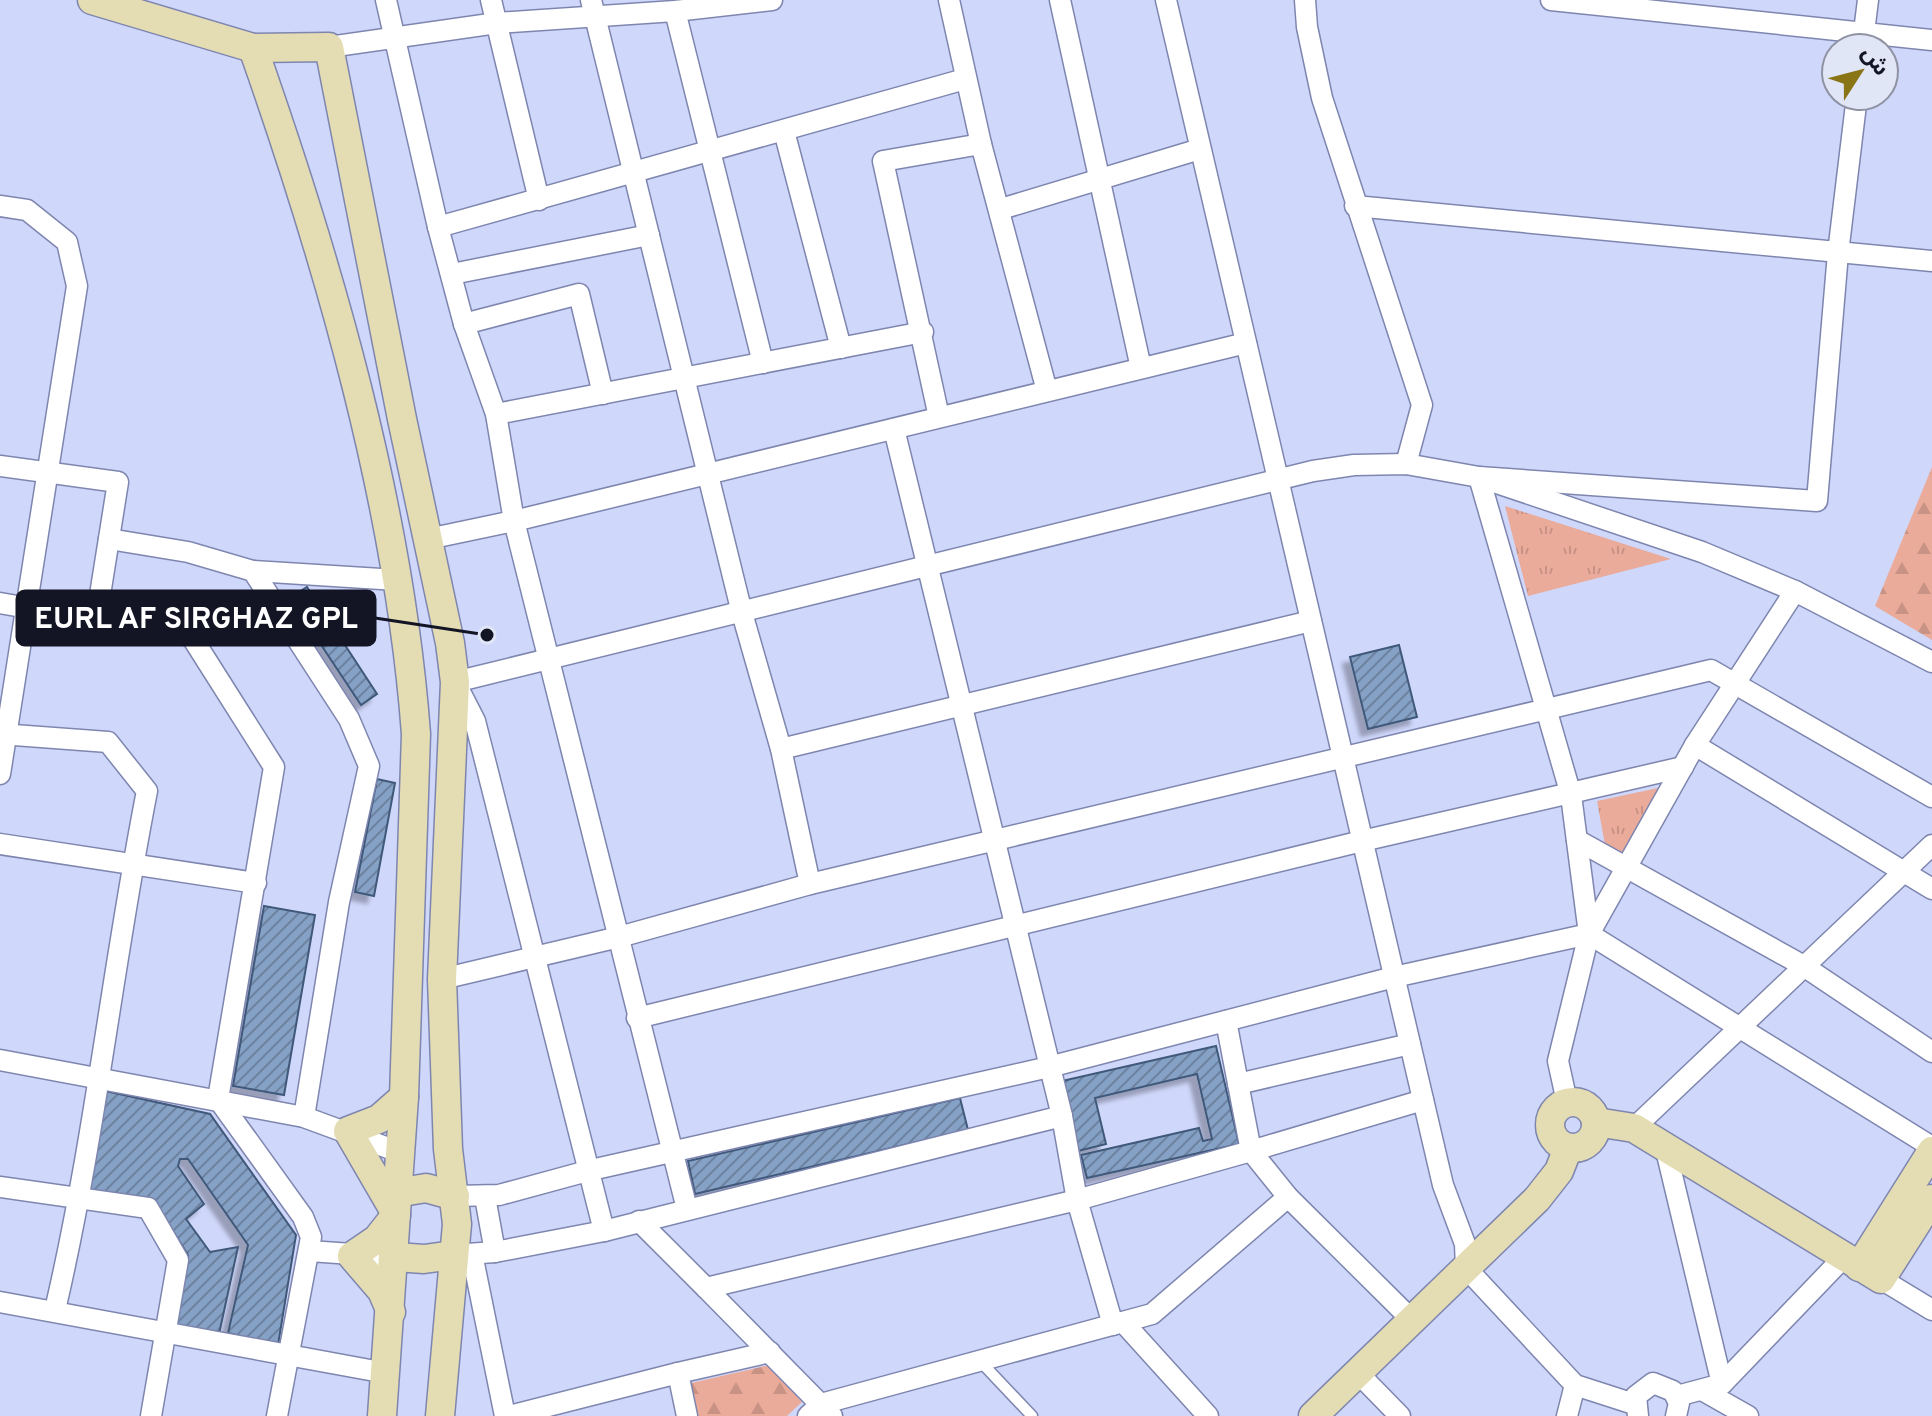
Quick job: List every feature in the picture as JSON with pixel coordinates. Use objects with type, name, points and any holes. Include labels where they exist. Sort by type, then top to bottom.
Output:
[{"type":"street","points":[[92,0],[253,48],[329,47],[592,7],[675,11],[707,4],[772,0]]},
{"type":"street","points":[[386,0],[438,227],[464,324],[496,414],[514,521],[687,1209]]},
{"type":"street","points":[[491,0],[539,200]]},
{"type":"street","points":[[949,0],[981,144],[1001,209],[1047,391]]},
{"type":"street","points":[[1060,0],[1141,368]]},
{"type":"street","points":[[1166,0],[1443,1185],[1465,1244],[1466,1268],[1575,1385],[1636,1410],[1640,1390],[1653,1383],[1668,1386],[1676,1406],[1702,1390],[1722,1384],[1861,1268],[1932,1199]]},
{"type":"street","points":[[1305,0],[1322,98],[1355,206],[1414,371],[1422,405],[1406,464]]},
{"type":"street","points":[[1551,0],[1820,34]]},
{"type":"street","points":[[1864,32],[1868,0]]},
{"type":"street","points":[[592,7],[742,613],[781,749],[810,884]]},
{"type":"street","points":[[675,11],[763,363]]},
{"type":"street","points":[[1900,40],[1932,40]]},
{"type":"street","points":[[329,47],[450,643],[455,682],[442,979],[448,1149],[462,1254],[507,1416],[770,1352]]},
{"type":"street","points":[[253,48],[280,124],[366,425],[397,580],[416,734],[404,1097],[382,1416]]},
{"type":"street","points":[[438,227],[965,79]]},
{"type":"street","points":[[455,682],[1354,465],[1406,464],[1479,477],[1817,501],[1838,253],[1855,112]]},
{"type":"street","points":[[784,131],[841,348]]},
{"type":"street","points":[[939,417],[923,332],[883,161],[981,144]]},
{"type":"street","points":[[1001,209],[1200,149]]},
{"type":"street","points":[[0,206],[27,210],[67,242],[77,286],[28,609],[3,735],[0,774]]},
{"type":"street","points":[[1355,206],[1932,261]]},
{"type":"street","points":[[452,274],[649,235]]},
{"type":"street","points":[[464,324],[579,294],[603,394]]},
{"type":"street","points":[[496,414],[923,332]]},
{"type":"street","points":[[428,539],[514,521],[1246,343]]},
{"type":"street","points":[[894,429],[1062,1116],[1077,1200],[1118,1323],[1208,1416]]},
{"type":"street","points":[[0,466],[118,482],[96,620]]},
{"type":"street","points":[[1479,477],[1702,552],[1795,591],[1932,662]]},
{"type":"street","points":[[1479,477],[1571,795],[1589,934]]},
{"type":"street","points":[[109,539],[188,552],[253,571],[397,580]]},
{"type":"street","points":[[253,571],[349,719],[369,766],[339,902],[304,1117]]},
{"type":"street","points":[[1567,1102],[1558,1061],[1589,934],[1695,745],[1795,591]]},
{"type":"street","points":[[0,603],[191,636],[274,767],[218,1099],[303,1217],[311,1237],[277,1416]]},
{"type":"street","points":[[781,749],[1311,621]]},
{"type":"street","points":[[442,979],[619,937],[810,884],[1711,670],[1932,797]]},
{"type":"street","points":[[455,682],[475,721],[537,955],[604,1231]]},
{"type":"street","points":[[3,735],[108,742],[147,791],[96,1077],[81,1199],[55,1310]]},
{"type":"street","points":[[1695,745],[1905,869],[1932,889]]},
{"type":"street","points":[[637,1018],[1362,841],[1683,767]]},
{"type":"street","points":[[1577,840],[1802,965],[1932,1052]]},
{"type":"street","points":[[0,844],[132,867],[256,883]]},
{"type":"street","points":[[1634,1128],[1802,965],[1932,845]]},
{"type":"street","points":[[352,1256],[377,1239],[396,1207],[426,1188],[455,1196],[485,1197],[591,1170],[1049,1067],[1394,977],[1589,934],[1932,1149],[1861,1268]]},
{"type":"street","points":[[1226,1021],[1251,1151],[1288,1197],[1412,1320]]},
{"type":"street","points":[[1238,1084],[1410,1044]]},
{"type":"street","points":[[0,1060],[304,1117],[399,1152]]},
{"type":"street","points":[[348,1131],[379,1119],[404,1097]]},
{"type":"street","points":[[706,1288],[1077,1200],[1423,1100]]},
{"type":"street","points":[[1567,1102],[1589,1108],[1596,1122],[1589,1142],[1568,1148],[1555,1140],[1550,1125],[1554,1111],[1567,1102]]},
{"type":"street","points":[[309,1251],[424,1259],[495,1252],[604,1231],[1062,1116]]},
{"type":"street","points":[[1596,1122],[1634,1128],[1932,1310]]},
{"type":"street","points":[[348,1131],[396,1207]]},
{"type":"street","points":[[1665,1146],[1722,1384]]},
{"type":"street","points":[[1313,1416],[1537,1199],[1559,1171],[1568,1148]]},
{"type":"street","points":[[0,1187],[148,1208],[178,1260],[151,1416]]},
{"type":"street","points":[[485,1197],[495,1252]]},
{"type":"street","points":[[639,1221],[770,1352],[821,1412],[979,1360],[1152,1314],[1288,1197]]},
{"type":"street","points":[[440,1416],[462,1254]]},
{"type":"street","points":[[352,1256],[382,1291],[391,1312]]},
{"type":"street","points":[[0,1302],[386,1373]]},
{"type":"street","points":[[678,1373],[687,1416]]},
{"type":"street","points":[[1358,1373],[1400,1416]]},
{"type":"street","points":[[1567,1416],[1575,1385]]},
{"type":"street","points":[[1702,1390],[1748,1416]]},
{"type":"lane","points":[[979,1360],[1032,1416]]},
{"type":"green space","points":[[1932,467],[1932,640],[1875,606]]},
{"type":"green space","points":[[1505,506],[1671,559],[1528,596]]},
{"type":"green space","points":[[1658,788],[1625,853],[1605,845],[1597,801]]},
{"type":"green space","points":[[769,1365],[802,1402],[787,1416],[696,1416],[687,1384]]},
{"type":"building","points":[[307,587],[377,694],[361,705],[290,598]]},
{"type":"building","points":[[1399,645],[1417,717],[1368,729],[1350,657]]},
{"type":"building","points":[[377,779],[395,783],[374,896],[355,892]]},
{"type":"building","points":[[264,906],[315,915],[284,1095],[233,1086]]},
{"type":"building","points":[[1216,1046],[1239,1144],[1087,1178],[1081,1155],[1199,1128],[1203,1141],[1212,1139],[1197,1074],[1095,1098],[1106,1144],[1078,1151],[1062,1081]]},
{"type":"building","points":[[101,1090],[210,1114],[296,1235],[278,1345],[228,1333],[248,1245],[188,1159],[180,1159],[178,1166],[204,1204],[186,1219],[210,1252],[238,1247],[219,1334],[172,1326],[188,1255],[154,1201],[88,1191]]},
{"type":"building","points":[[960,1098],[968,1130],[695,1194],[688,1161]]},
{"type":"place","name":"EURL AF SIRGHAZ GPL","points":[[487,635]]}]
